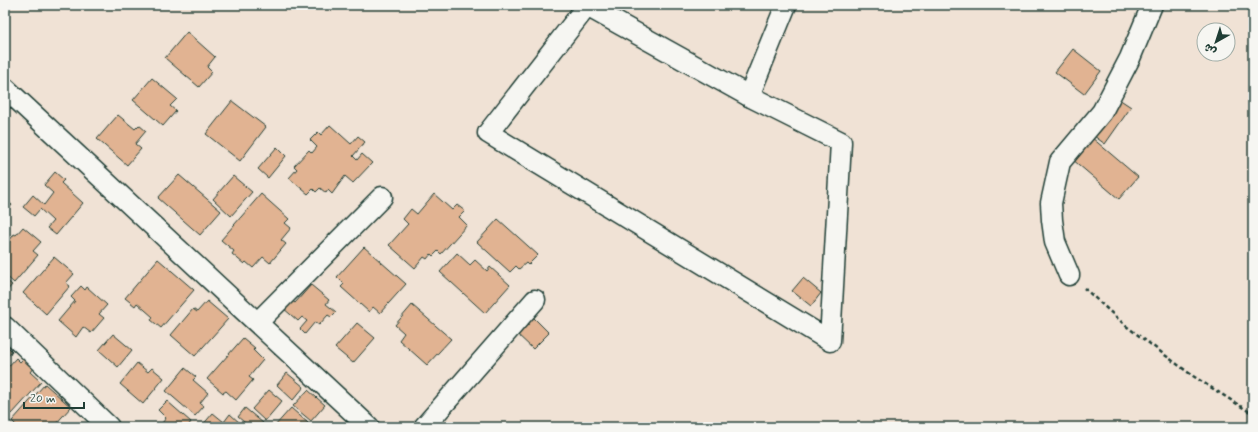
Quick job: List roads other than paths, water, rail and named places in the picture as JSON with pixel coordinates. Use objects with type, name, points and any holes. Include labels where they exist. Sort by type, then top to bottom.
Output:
[{"type":"street","points":[[749,96],[786,5]]},
{"type":"street","points":[[1069,275],[1055,242],[1052,220],[1051,203],[1060,162],[1102,112],[1130,58],[1152,5]]},
{"type":"street","points":[[587,6],[749,96],[842,142],[830,341],[488,133],[587,6]]},
{"type":"street","points":[[5,88],[369,427]]},
{"type":"street","points":[[258,322],[382,196]]},
{"type":"street","points":[[424,427],[535,300]]},
{"type":"street","points":[[5,326],[109,427]]}]
